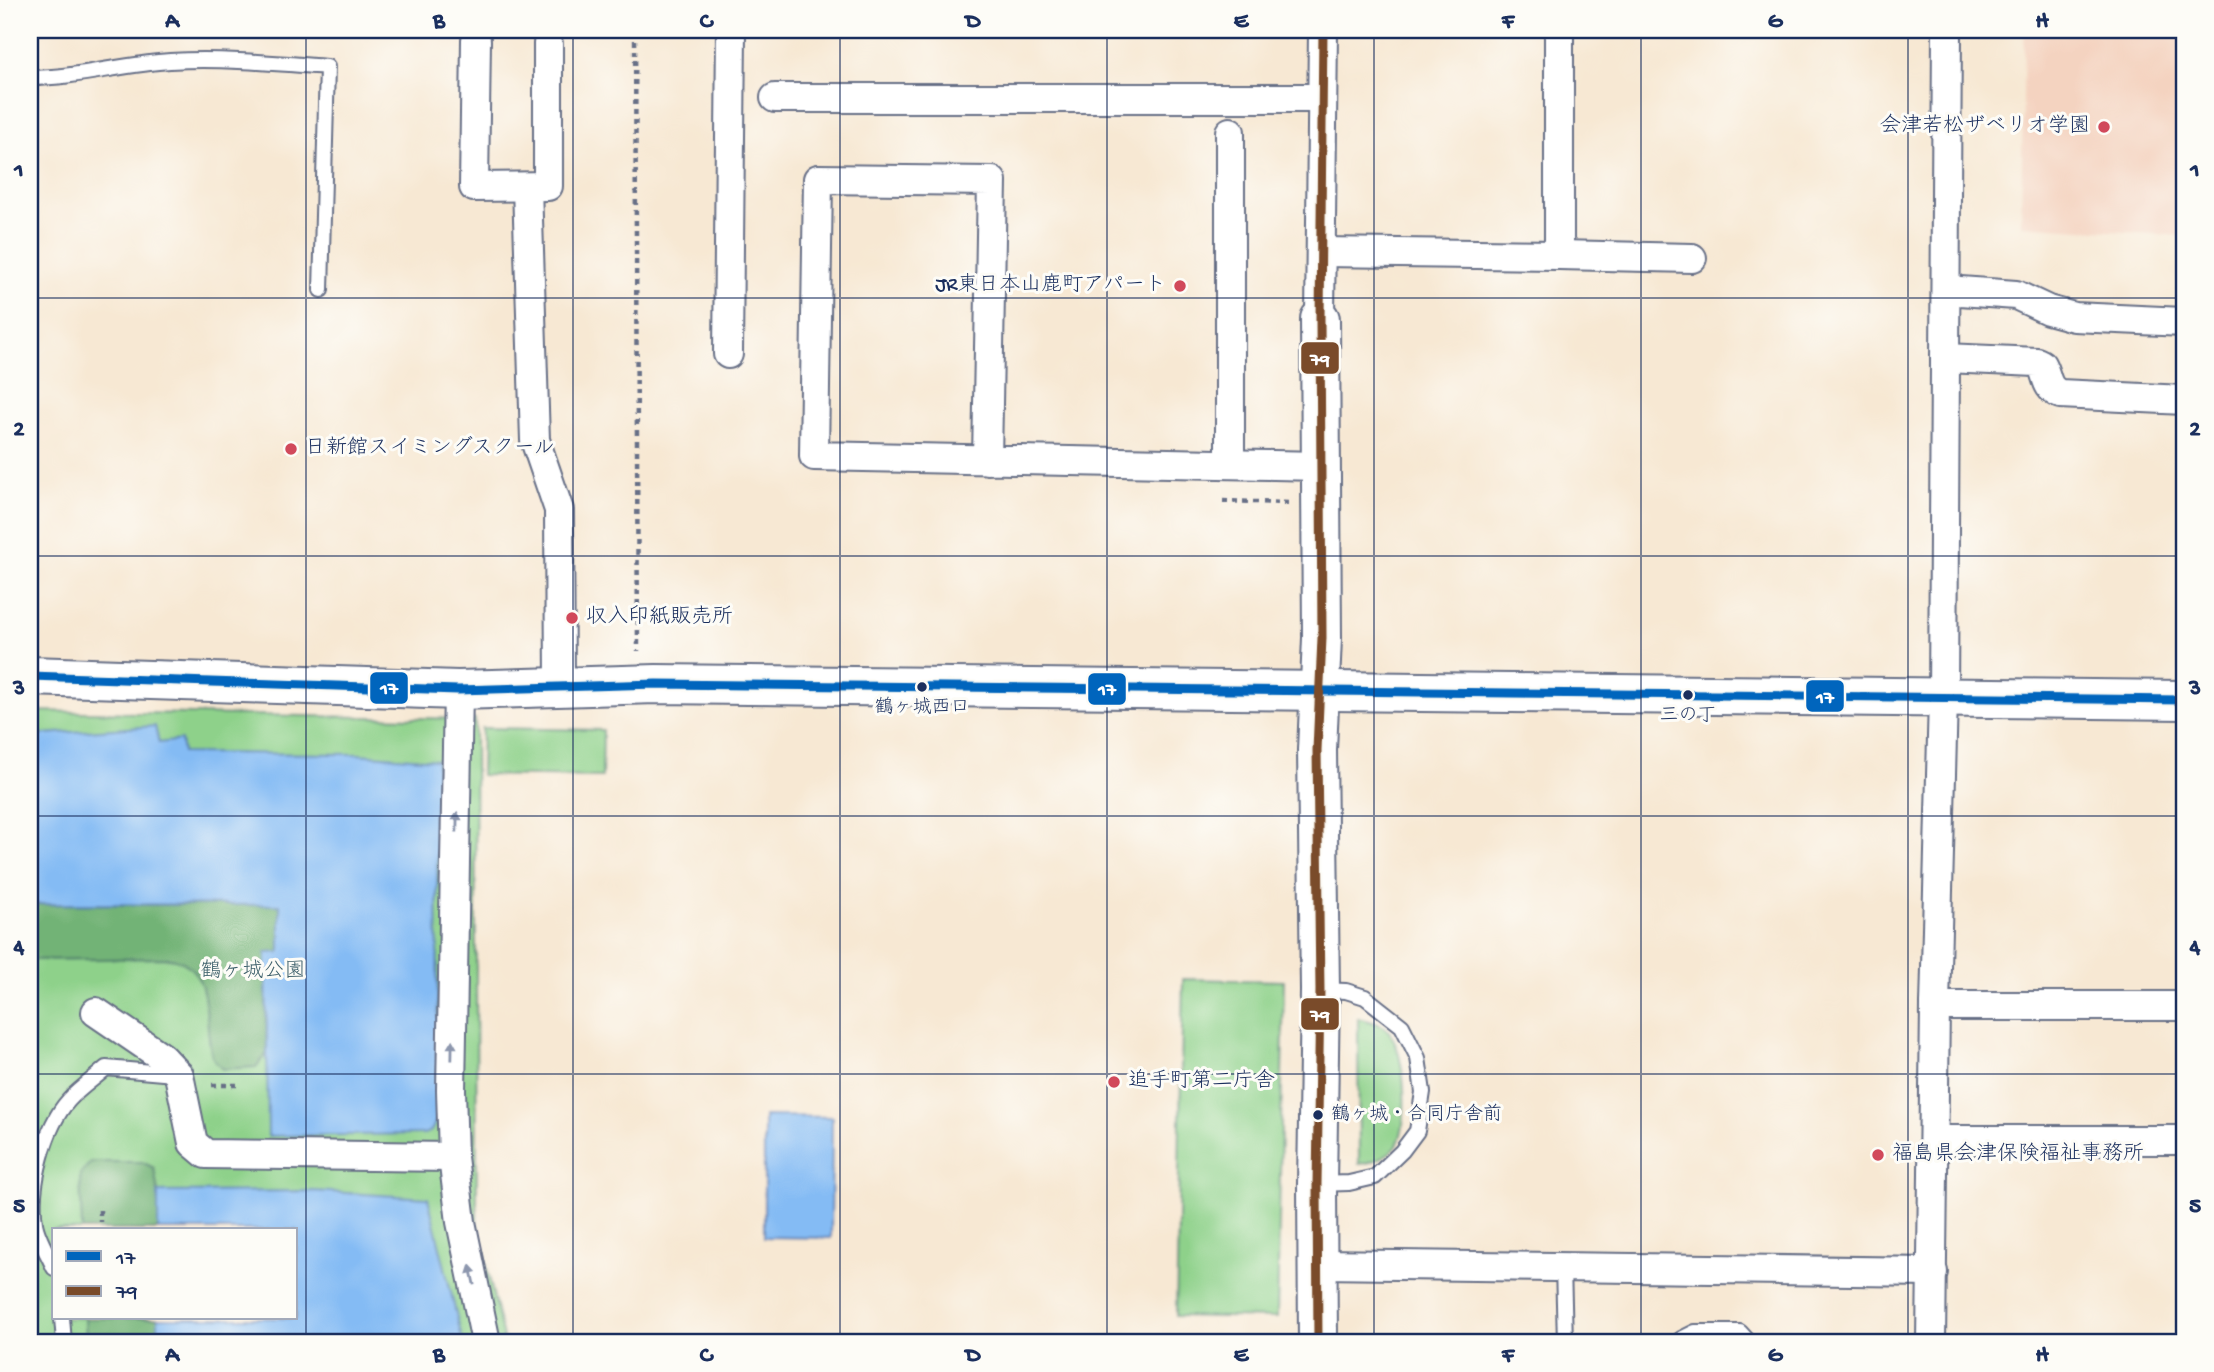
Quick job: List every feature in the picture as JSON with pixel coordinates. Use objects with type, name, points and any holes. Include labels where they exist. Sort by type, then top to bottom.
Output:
[{"type":"main road","points":[[1318,1342],[1320,990],[1317,750],[1320,690],[1320,319]]},
{"type":"main road","points":[[30,676],[458,690],[656,684],[2184,700]]},
{"type":"street","points":[[728,354],[731,30]]},
{"type":"street","points":[[1320,319],[1323,30]]},
{"type":"street","points":[[1559,30],[1559,255]]},
{"type":"street","points":[[1931,1342],[1935,1006],[1943,698],[1947,30]]},
{"type":"street","points":[[476,40],[474,187],[548,186],[548,44]]},
{"type":"street","points":[[775,98],[1322,98]]},
{"type":"street","points":[[1230,132],[1230,464]]},
{"type":"street","points":[[987,460],[992,181],[818,179],[814,456],[987,460],[1320,466]]},
{"type":"street","points":[[527,187],[535,440],[559,510],[560,687]]},
{"type":"street","points":[[1321,253],[1692,258]]},
{"type":"street","points":[[1946,290],[2016,295],[2048,310],[2074,317],[2184,322]]},
{"type":"street","points":[[1945,358],[2037,362],[2045,371],[2052,391],[2060,394],[2184,400]]},
{"type":"street","points":[[458,690],[451,1090],[453,1157],[461,1222],[486,1342]]},
{"type":"street","points":[[1935,1006],[2184,1006]]},
{"type":"street","points":[[96,1012],[162,1057],[179,1075],[193,1143],[206,1154],[453,1157]]},
{"type":"street","points":[[1934,1140],[2184,1140]]},
{"type":"street","points":[[1319,1265],[1933,1272]]},
{"type":"lane","points":[[30,78],[59,77],[126,65],[216,60],[327,67],[321,290]]},
{"type":"lane","points":[[1317,1184],[1349,1183],[1375,1177],[1402,1151],[1417,1131],[1423,1092],[1418,1058],[1402,1026],[1365,997],[1346,991],[1320,990]]},
{"type":"lane","points":[[52,1264],[32,1224],[35,1182],[56,1118],[69,1099],[106,1068],[179,1075]]},
{"type":"lane","points":[[1563,1266],[1565,1342]]},
{"type":"lane","points":[[62,1320],[64,1342]]},
{"type":"lane","points":[[1680,1342],[1695,1332],[1740,1332],[1749,1342]]},
{"type":"path","points":[[635,30],[638,651]]},
{"type":"path","points":[[1223,501],[1297,503]]},
{"type":"path","points":[[212,1085],[237,1085]]},
{"type":"path","points":[[100,1210],[100,1222]]},
{"type":"shaded area","name":"会津若松ザベリオ学園","points":[[2024,30],[2184,30],[2184,236],[2021,225]]},
{"type":"green space","name":"鶴ヶ城公園","points":[[30,711],[475,719],[477,1224],[504,1342],[30,1342]]},
{"type":"green space","points":[[482,728],[603,730],[602,777],[481,775]]},
{"type":"green space","points":[[30,904],[280,905],[280,953],[266,953],[267,1054],[256,1067],[222,1069],[212,1056],[201,984],[195,972],[185,963],[171,958],[30,960]]},
{"type":"green space","points":[[1183,979],[1284,981],[1277,1318],[1176,1316]]},
{"type":"green space","points":[[1358,1018],[1381,1025],[1391,1035],[1397,1048],[1404,1083],[1404,1120],[1397,1145],[1380,1158],[1359,1164]]},
{"type":"green space","points":[[91,1162],[142,1162],[154,1168],[158,1192],[158,1228],[82,1228],[80,1174]]},
{"type":"green space","points":[[85,1320],[158,1320],[158,1339],[86,1342]]},
{"type":"water","points":[[155,726],[159,743],[181,740],[183,753],[357,754],[437,760],[438,1118],[431,1131],[424,1134],[268,1136],[266,953],[280,952],[280,905],[30,904],[30,735]]},
{"type":"water","points":[[764,1116],[832,1117],[831,1238],[764,1237]]},
{"type":"water","points":[[313,1191],[428,1198],[463,1342],[127,1342],[126,1339],[158,1338],[158,1320],[298,1320],[298,1228],[158,1228],[158,1192]]},
{"type":"transit line","name":"79","points":[[1318,1342],[1320,990],[1317,750],[1322,638],[1320,319],[1323,30]]},
{"type":"transit line","name":"17","points":[[30,676],[458,690],[656,684],[2184,700]]},
{"type":"place","name":"会津若松ザベリオ学園","points":[[2104,127]]},
{"type":"place","name":"JR東日本山鹿町アパート","points":[[1180,286]]},
{"type":"place","name":"日新館スイミングスクール","points":[[291,449]]},
{"type":"place","name":"収入印紙販売所","points":[[572,618]]},
{"type":"place","name":"鶴ヶ城西口","points":[[922,687]]},
{"type":"place","name":"三の丁","points":[[1688,695]]},
{"type":"place","name":"追手町第二庁舎","points":[[1114,1082]]},
{"type":"place","name":"鶴ヶ城・合同庁舎前","points":[[1318,1115]]},
{"type":"place","name":"福島県会津保険福祉事務所","points":[[1878,1155]]}]
